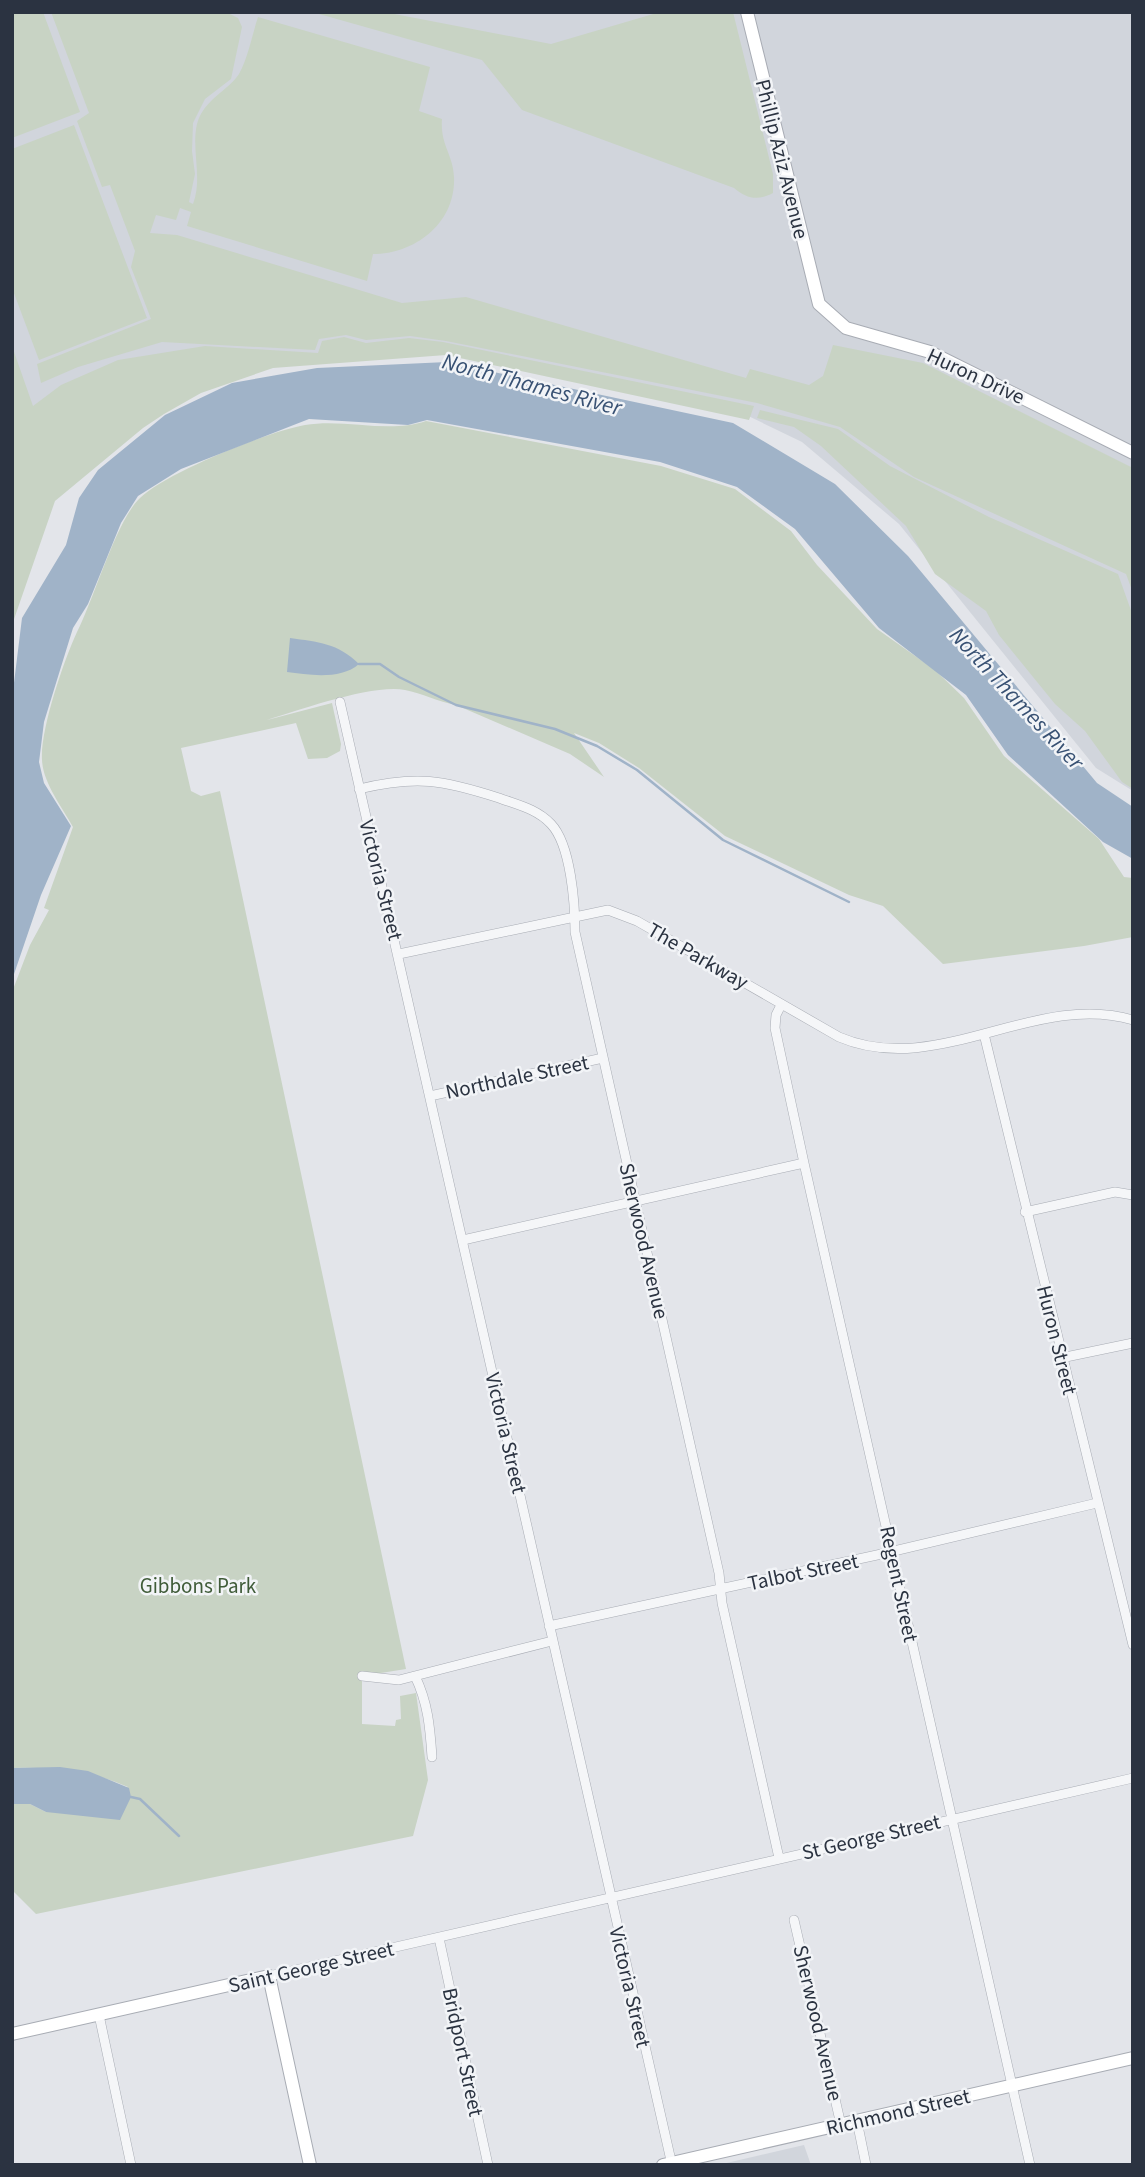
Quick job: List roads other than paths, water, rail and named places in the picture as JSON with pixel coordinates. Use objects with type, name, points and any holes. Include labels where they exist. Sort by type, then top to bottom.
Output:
[{"type":"street","name":"Phillip Aziz Avenue","points":[[747,12],[819,304]]},
{"type":"street","name":"Huron Drive","points":[[819,304],[828,315],[846,328],[930,352],[1133,453]]},
{"type":"street","name":"Victoria Street","points":[[340,702],[399,954],[669,2164]]},
{"type":"street","name":"Sherwood Avenue","points":[[359,789],[408,779],[450,782],[534,810],[551,824],[560,837],[575,899],[575,932],[779,1858]]},
{"type":"street","name":"The Parkway","points":[[399,954],[602,910],[622,913],[839,1037],[884,1050],[912,1049],[1069,1014],[1133,1020]]},
{"type":"street","name":"Regent Street","points":[[782,1005],[776,1015],[775,1028],[1030,2165]]},
{"type":"street","name":"Huron Street","points":[[986,1034],[1025,1212],[1133,1645]]},
{"type":"street","name":"Northdale Street","points":[[430,1096],[603,1059]]},
{"type":"street","points":[[463,1240],[804,1163]]},
{"type":"street","points":[[1025,1212],[1115,1192],[1133,1195]]},
{"type":"street","points":[[1061,1358],[1133,1343]]},
{"type":"street","name":"Talbot Street","points":[[549,1626],[892,1552],[1097,1503]]},
{"type":"street","points":[[362,1676],[390,1681],[552,1641]]},
{"type":"street","points":[[415,1676],[426,1699],[432,1757]]},
{"type":"street","name":"St George Street","points":[[610,1897],[1133,1778]]},
{"type":"street","name":"Saint George Street","points":[[12,2034],[610,1897]]},
{"type":"street","name":"Sherwood Avenue","points":[[794,1920],[841,2125]]},
{"type":"street","name":"Bridport Street","points":[[439,1938],[488,2165]]},
{"type":"street","points":[[269,1976],[310,2165]]},
{"type":"street","points":[[99,2015],[131,2165]]},
{"type":"street","name":"Richmond Street","points":[[669,2164],[1133,2058]]},
{"type":"street","name":"Sherwood Avenue","points":[[857,2121],[866,2165]]},
{"type":"water","name":"North Thames River","points":[[447,362],[733,423],[835,484],[908,556],[1097,783],[1133,807],[1133,859],[1103,842],[1008,755],[966,695],[879,628],[795,529],[737,487],[660,462],[427,420],[408,425],[309,419],[181,469],[138,496],[121,523],[88,604],[73,628],[44,722],[39,762],[44,783],[71,826],[41,895],[12,980],[12,699],[22,618],[66,545],[79,498],[98,470],[165,415],[232,383],[317,368]]},
{"type":"water","points":[[290,638],[319,642],[335,648],[359,664],[334,674],[287,672]]},
{"type":"water","points":[[60,1767],[88,1771],[129,1788],[131,1797],[120,1820],[46,1812],[30,1804],[12,1804],[12,1768]]},
{"type":"waterway","points":[[359,664],[380,664],[399,677],[456,705],[555,729],[597,746],[637,770],[723,840],[849,902]]},
{"type":"waterway","points":[[131,1797],[140,1799],[179,1836]]},
{"type":"park label","name":"Gibbons Park","points":[[198,1586]]}]
